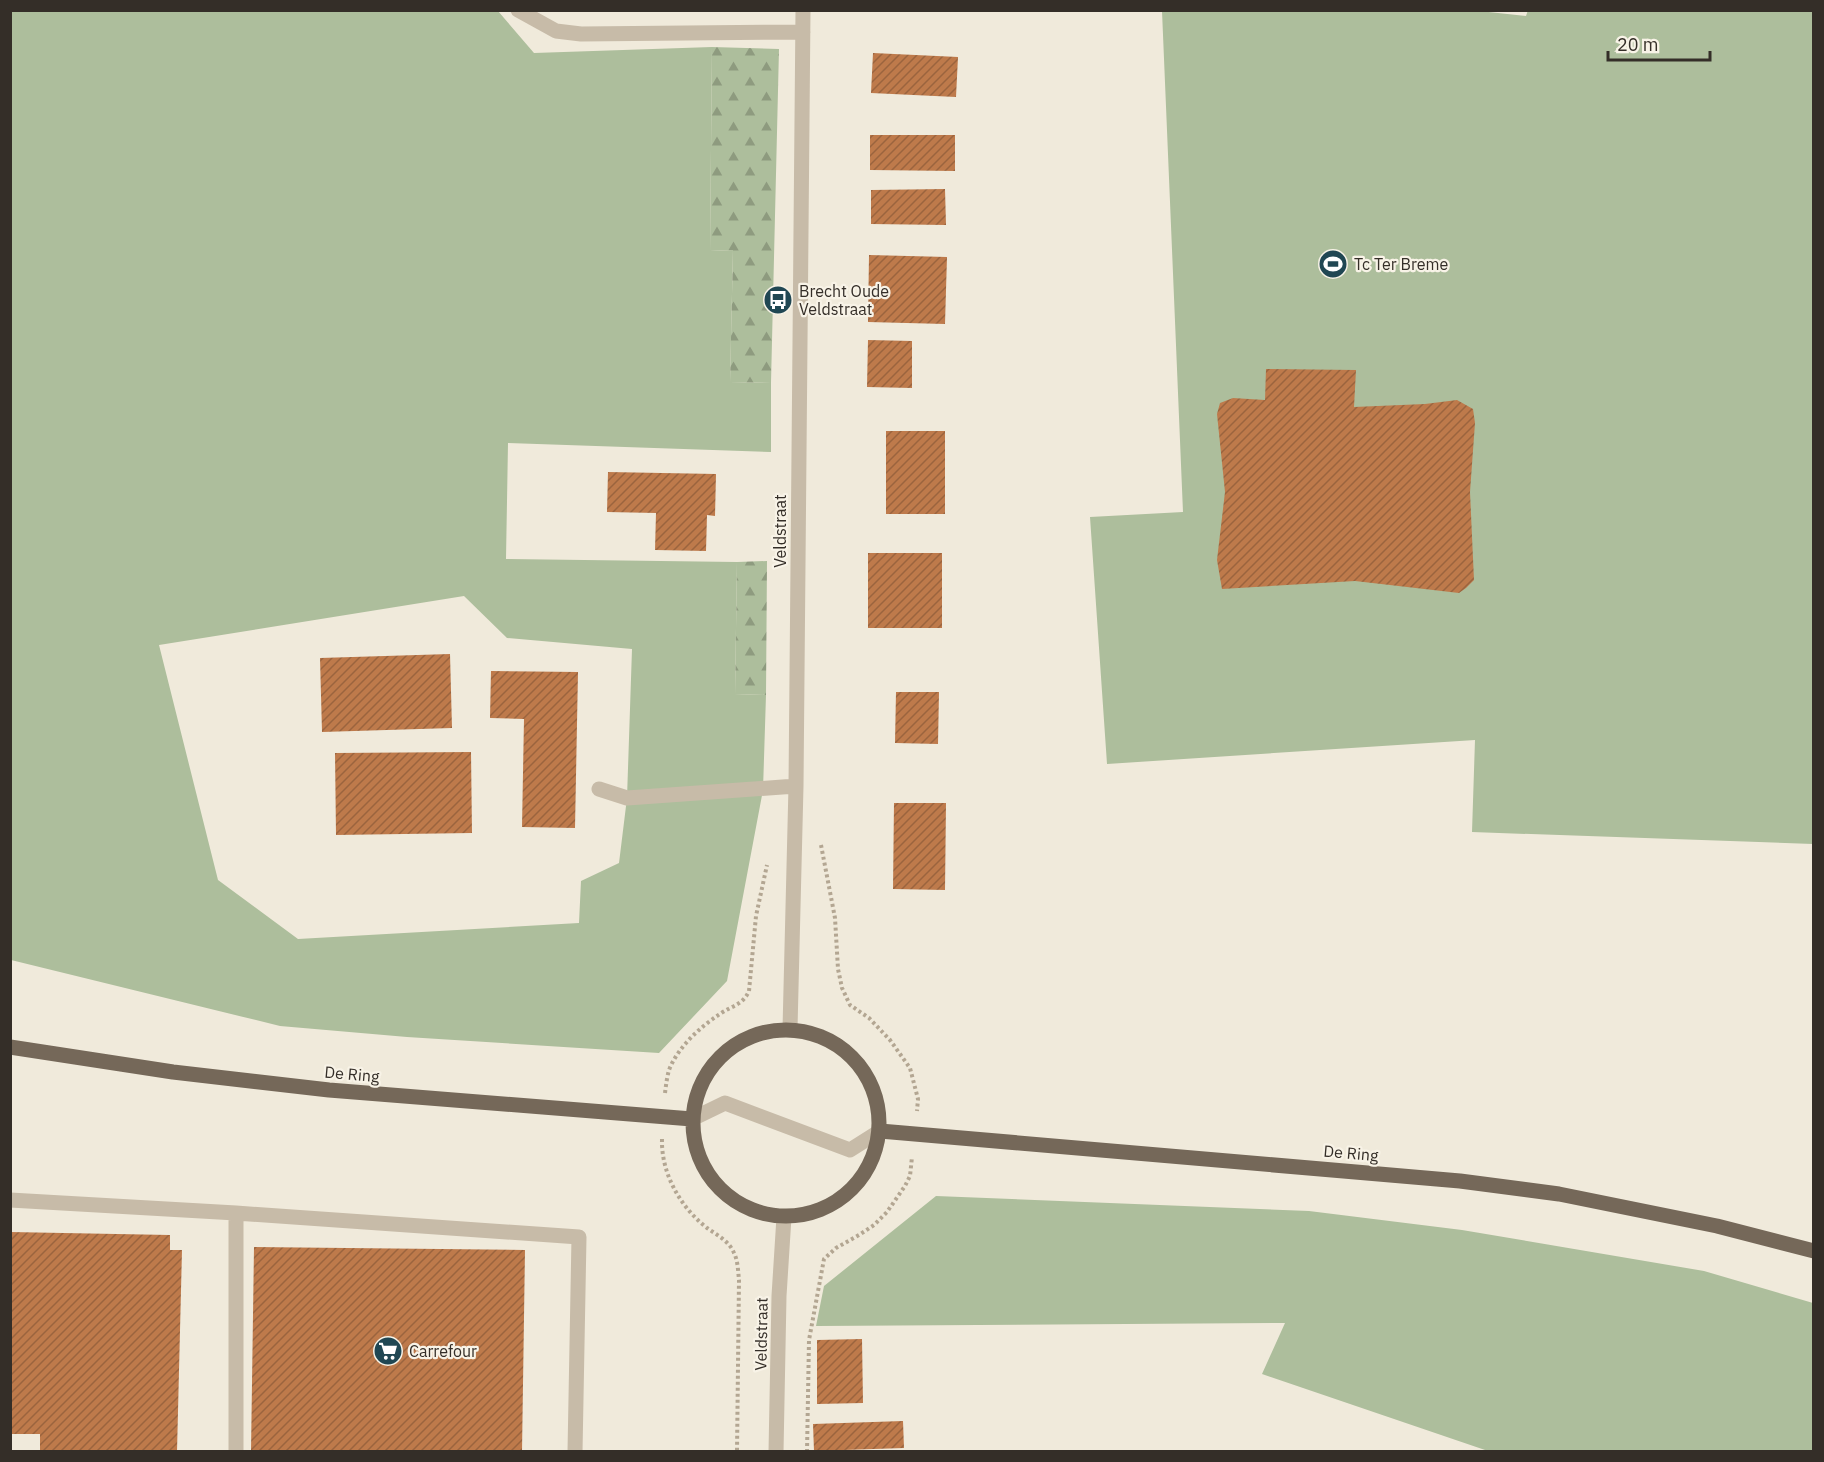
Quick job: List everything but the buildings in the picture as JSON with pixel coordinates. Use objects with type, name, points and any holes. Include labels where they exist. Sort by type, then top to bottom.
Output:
[{"type":"main road","points":[[790,1029],[816,1034],[842,1048],[862,1069],[875,1095],[880,1131],[875,1153],[861,1179],[841,1199],[814,1213],[784,1217],[756,1212],[730,1199],[710,1178],[697,1152],[692,1119],[697,1094],[710,1068],[731,1047],[758,1034],[790,1029]]},
{"type":"main road","name":"De Ring","points":[[10,1047],[173,1072],[329,1090],[692,1119]]},
{"type":"main road","name":"De Ring","points":[[880,1131],[1460,1180],[1559,1194],[1716,1226],[1814,1251]]},
{"type":"street","points":[[518,10],[556,31],[581,34],[803,32]]},
{"type":"street","name":"Veldstraat","points":[[790,1029],[796,786],[803,10]]},
{"type":"street","points":[[599,789],[627,798],[796,786]]},
{"type":"street","points":[[692,1119],[725,1103],[850,1150],[880,1131]]},
{"type":"street","points":[[10,1200],[579,1237],[575,1452]]},
{"type":"street","points":[[236,1213],[236,1452]]},
{"type":"street","name":"Veldstraat","points":[[776,1452],[779,1296],[784,1217]]},
{"type":"green space","points":[[1470,10],[1526,16],[1528,10],[1813,11],[1813,844],[1472,832],[1475,740],[1107,764],[1090,517],[1183,512],[1162,11]]},
{"type":"green space","points":[[11,11],[498,11],[534,53],[712,47],[710,251],[733,250],[730,382],[771,383],[771,452],[508,443],[506,559],[737,562],[735,694],[766,695],[763,790],[727,981],[659,1053],[407,1037],[280,1026],[11,960]],"holes":[[[464,596],[507,638],[632,649],[627,798],[619,863],[581,881],[579,923],[298,939],[218,880],[159,645]]]},
{"type":"green space","points":[[712,47],[779,49],[771,383],[730,382],[733,250],[710,251]]},
{"type":"green space","points":[[767,561],[766,695],[735,694],[737,562]]},
{"type":"green space","points":[[936,1196],[1309,1211],[1462,1230],[1704,1271],[1813,1303],[1813,1451],[1488,1451],[1262,1374],[1285,1323],[816,1326],[824,1286]]},
{"type":"place","name":"Tc Ter Breme","points":[[1333,264]]},
{"type":"place","name":"Brecht Oude Veldstraat","points":[[778,300]]},
{"type":"place","name":"Carrefour","points":[[388,1351]]}]
